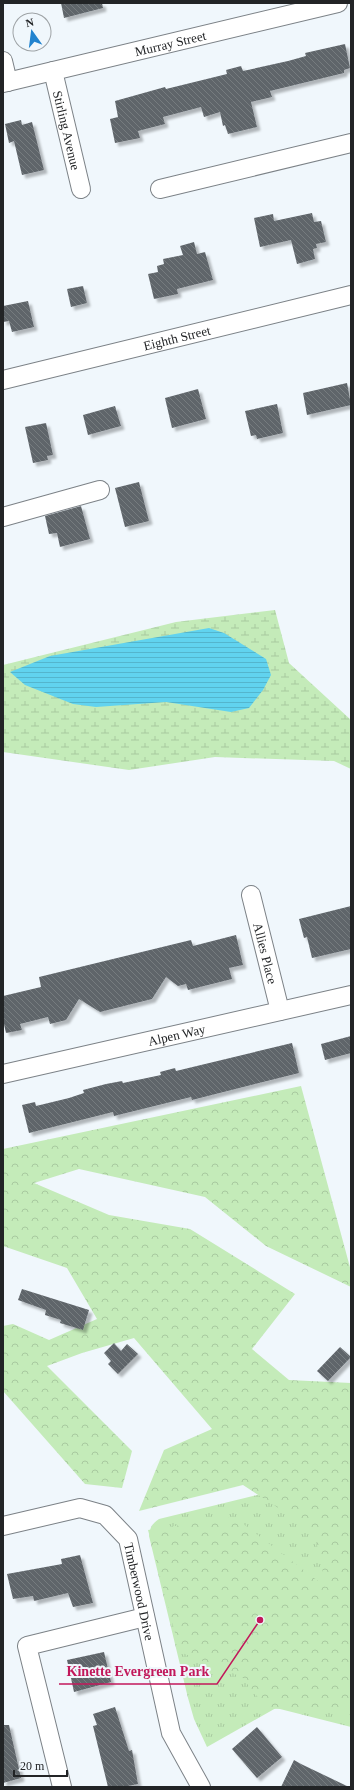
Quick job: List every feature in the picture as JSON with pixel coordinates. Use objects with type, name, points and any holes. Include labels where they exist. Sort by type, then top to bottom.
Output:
[{"type":"street","name":"Murray Street","points":[[5,82],[338,3]]},
{"type":"street","points":[[3,61],[5,82]]},
{"type":"street","name":"Stirling Avenue","points":[[53,71],[81,189]]},
{"type":"street","points":[[160,189],[351,143]]},
{"type":"street","name":"Eighth Street","points":[[3,380],[351,295]]},
{"type":"street","points":[[3,517],[100,490]]},
{"type":"street","name":"Allies Place","points":[[251,895],[280,1011]]},
{"type":"street","name":"Alpen Way","points":[[3,1074],[351,995]]},
{"type":"street","name":"Timberwood Drive","points":[[3,1526],[80,1508],[104,1515],[128,1539],[171,1733],[201,1787]]},
{"type":"street","points":[[62,1787],[27,1646],[145,1616]]},
{"type":"green space","points":[[275,610],[289,663],[351,720],[351,769],[334,761],[215,757],[129,770],[3,752],[3,665],[176,622]]},
{"type":"green space","points":[[301,1086],[351,1271],[351,1287],[266,1246],[205,1197],[79,1169],[34,1183],[109,1215],[190,1229],[295,1294],[252,1349],[289,1380],[351,1383],[351,1707],[267,1709],[242,1677],[180,1652],[148,1530],[234,1517],[326,1587],[314,1531],[243,1485],[139,1511],[164,1450],[212,1429],[134,1338],[82,1353],[47,1366],[132,1451],[122,1488],[85,1484],[3,1391],[3,1326],[13,1324],[49,1340],[97,1319],[67,1268],[3,1246],[3,1149]]},
{"type":"green space","points":[[351,1472],[351,1727],[276,1708],[207,1747],[194,1719],[188,1698],[149,1536],[152,1526],[159,1519]]},
{"type":"water","points":[[209,628],[224,633],[266,659],[271,675],[263,690],[249,708],[231,712],[166,702],[96,707],[73,704],[25,685],[10,672],[50,656]]},
{"type":"building","points":[[61,3],[102,3],[103,8],[64,18]]},
{"type":"building","points":[[345,44],[350,68],[344,70],[344,73],[270,91],[272,97],[251,102],[257,127],[228,134],[225,125],[223,126],[220,112],[204,117],[201,107],[163,117],[165,124],[138,131],[140,138],[115,143],[110,119],[118,117],[115,101],[165,87],[166,89],[227,74],[226,70],[241,66],[243,71],[288,61],[306,56],[305,53]]},
{"type":"building","points":[[21,120],[22,125],[32,122],[44,170],[22,175],[14,141],[9,143],[5,124]]},
{"type":"building","points":[[312,213],[314,222],[321,221],[326,242],[316,244],[317,248],[313,249],[315,259],[297,264],[291,240],[260,247],[254,218],[273,214],[274,221]]},
{"type":"building","points":[[194,242],[197,254],[205,252],[213,280],[177,289],[178,294],[154,299],[148,274],[158,272],[157,266],[164,264],[163,259],[183,255],[180,246]]},
{"type":"building","points":[[83,286],[87,303],[71,307],[67,289]]},
{"type":"building","points":[[28,301],[34,327],[12,332],[9,321],[3,322],[3,306]]},
{"type":"building","points":[[347,383],[351,405],[307,415],[303,393]]},
{"type":"building","points":[[198,389],[206,419],[172,428],[165,398]]},
{"type":"building","points":[[277,404],[283,433],[257,439],[256,435],[251,436],[245,411]]},
{"type":"building","points":[[115,406],[121,426],[88,435],[83,415]]},
{"type":"building","points":[[46,423],[53,455],[47,456],[48,460],[33,463],[25,427]]},
{"type":"building","points":[[139,482],[149,521],[125,527],[115,488]]},
{"type":"building","points":[[81,506],[90,539],[60,547],[57,533],[49,534],[45,516]]},
{"type":"building","points":[[351,906],[351,949],[312,958],[307,937],[304,938],[299,919]]},
{"type":"building","points":[[236,935],[243,965],[229,968],[232,979],[188,990],[186,984],[178,986],[166,977],[152,999],[100,1012],[79,999],[66,1020],[50,1024],[48,1017],[20,1024],[22,1030],[6,1033],[3,1020],[3,996],[41,987],[39,977],[191,940],[193,946]]},
{"type":"building","points":[[351,1036],[351,1053],[325,1060],[321,1044]]},
{"type":"building","points":[[292,1043],[299,1073],[192,1100],[191,1097],[114,1116],[113,1112],[29,1133],[22,1105],[35,1102],[36,1106],[69,1098],[84,1093],[83,1090],[106,1084],[122,1081],[123,1083],[161,1075],[160,1072],[175,1068],[176,1071]]},
{"type":"building","points":[[22,1289],[89,1310],[83,1330],[60,1323],[61,1320],[45,1315],[46,1310],[18,1300]]},
{"type":"building","points":[[114,1343],[121,1351],[127,1344],[138,1354],[118,1374],[108,1364],[111,1361],[104,1353]]},
{"type":"building","points":[[340,1347],[351,1357],[328,1381],[317,1371]]},
{"type":"building","points":[[80,1555],[93,1603],[73,1607],[68,1593],[34,1601],[33,1596],[13,1599],[7,1574],[62,1564],[61,1559]]},
{"type":"building","points":[[104,1652],[111,1682],[74,1692],[67,1660]]},
{"type":"building","points":[[115,1707],[129,1751],[132,1750],[138,1784],[123,1787],[108,1787],[93,1726],[97,1725],[93,1714]]},
{"type":"building","points":[[3,1725],[9,1725],[21,1778],[3,1783]]},
{"type":"building","points":[[257,1727],[282,1757],[257,1778],[232,1749]]},
{"type":"building","points":[[294,1760],[301,1764],[349,1787],[281,1787]]},
{"type":"place","name":"Kinette Evergreen Park","points":[[260,1620]]}]
